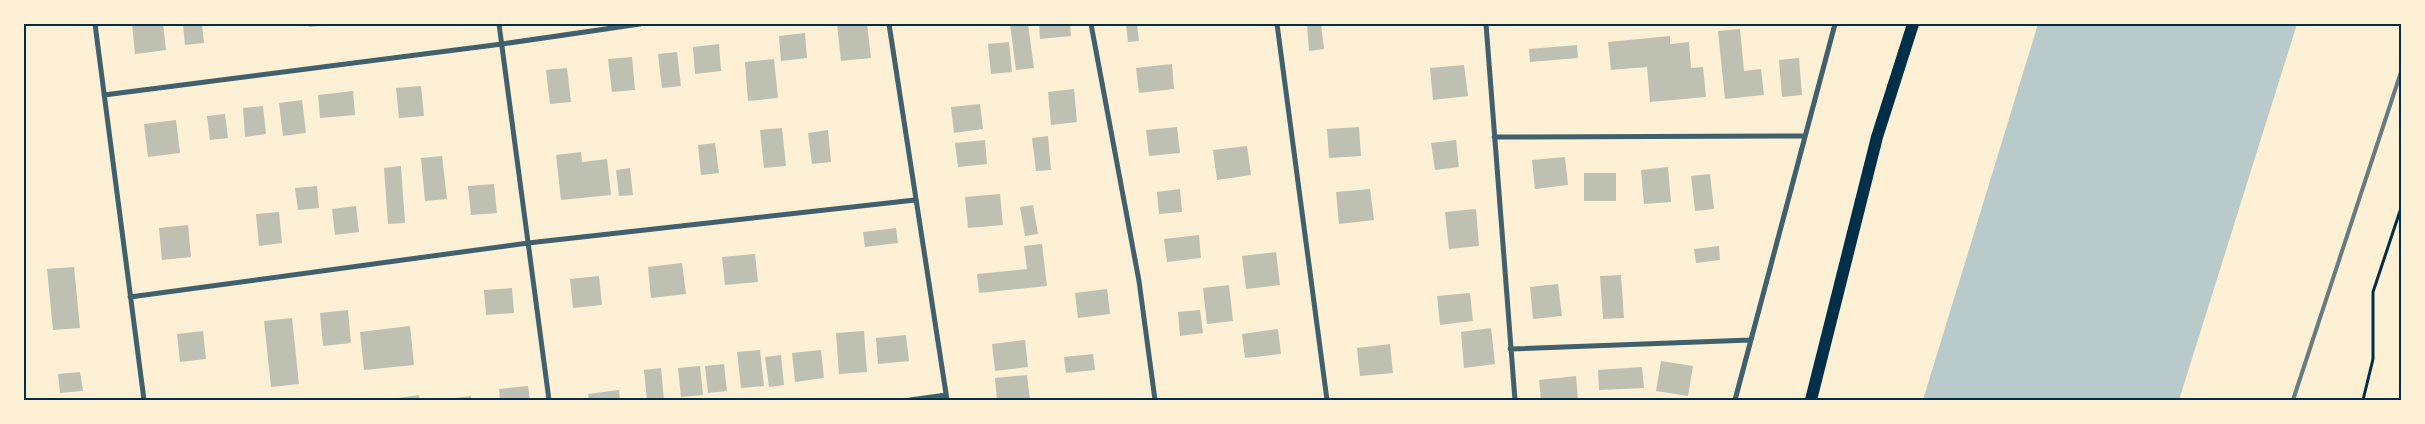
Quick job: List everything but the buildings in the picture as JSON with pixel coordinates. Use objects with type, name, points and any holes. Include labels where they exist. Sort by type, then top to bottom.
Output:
[{"type":"highway","points":[[1811,400],[1877,137],[1913,24]]},
{"type":"street","points":[[95,24],[144,400]]},
{"type":"street","points":[[500,24],[549,400]]},
{"type":"street","points":[[104,94],[502,44],[640,24]]},
{"type":"street","points":[[889,24],[946,398],[910,400]]},
{"type":"street","points":[[1091,24],[1139,281],[1155,400]]},
{"type":"street","points":[[1277,24],[1327,400]]},
{"type":"street","points":[[1486,24],[1515,400]]},
{"type":"street","points":[[1736,400],[1750,340],[1835,24]]},
{"type":"street","points":[[1494,137],[1805,136]]},
{"type":"street","points":[[130,297],[528,243],[915,200]]},
{"type":"street","points":[[1510,348],[1750,340]]},
{"type":"path","points":[[2363,400],[2373,359],[2373,292],[2401,208]]},
{"type":"shaded area","points":[[2038,24],[2297,24],[2179,400],[1923,400]]},
{"type":"railway","points":[[2293,400],[2401,72]]}]
